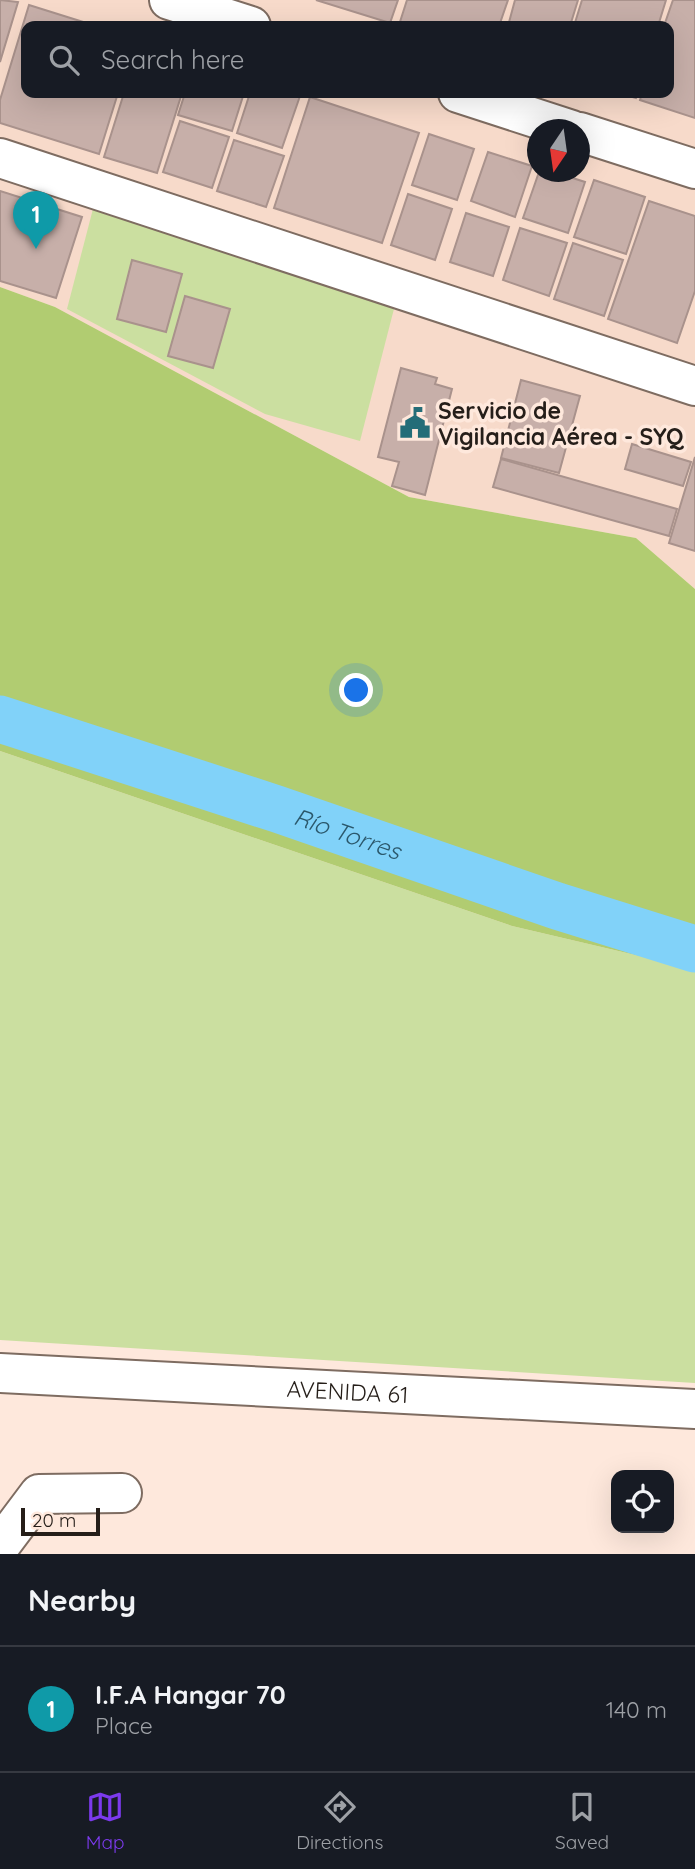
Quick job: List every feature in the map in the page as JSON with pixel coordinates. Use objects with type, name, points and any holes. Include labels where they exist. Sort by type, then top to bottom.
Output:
[{"type":"street","points":[[169,0],[235,21]]},
{"type":"street","points":[[473,98],[538,119]]},
{"type":"street","points":[[590,136],[695,169]]},
{"type":"street","points":[[0,158],[695,386]]},
{"type":"street","name":"AVENIDA 61","points":[[0,1373],[695,1409]]},
{"type":"street","points":[[0,1546],[39,1494],[122,1493]]},
{"type":"shaded area","points":[[0,0],[695,0],[695,589],[636,538],[409,497],[55,307],[0,287]]},
{"type":"green space","points":[[94,205],[396,301],[360,441],[265,414],[67,309]]},
{"type":"green space","points":[[0,287],[55,307],[409,497],[636,538],[695,589],[695,969],[512,926],[0,751]]},
{"type":"green space","points":[[0,751],[512,926],[695,969],[695,1383],[0,1340]]},
{"type":"building","points":[[0,0],[18,2],[0,62]]},
{"type":"building","points":[[316,0],[398,0],[391,21]]},
{"type":"building","points":[[407,0],[508,0],[501,21],[400,21]]},
{"type":"building","points":[[515,0],[578,0],[572,21],[509,21]]},
{"type":"building","points":[[582,0],[666,0],[660,21],[576,21]]},
{"type":"building","points":[[673,0],[695,0],[695,118],[640,100],[674,98],[674,21],[666,21]]},
{"type":"building","points":[[29,5],[80,21],[24,21]]},
{"type":"building","points":[[21,31],[21,98],[116,98],[99,154],[0,123],[0,100]]},
{"type":"building","points":[[122,98],[180,98],[157,173],[104,157]]},
{"type":"building","points":[[183,98],[242,98],[232,131],[178,115]]},
{"type":"building","points":[[248,98],[299,98],[282,148],[237,133]]},
{"type":"building","points":[[310,98],[419,133],[382,243],[274,208]]},
{"type":"building","points":[[180,121],[229,137],[212,188],[163,172]]},
{"type":"building","points":[[429,134],[474,149],[457,200],[412,185]]},
{"type":"building","points":[[234,140],[284,156],[266,207],[217,191]]},
{"type":"building","points":[[488,152],[527,164],[527,181],[515,217],[471,201]]},
{"type":"building","points":[[594,180],[645,197],[626,254],[574,237]]},
{"type":"building","points":[[536,182],[585,182],[568,233],[523,218]]},
{"type":"building","points":[[0,191],[82,217],[56,298],[0,281]]},
{"type":"building","points":[[408,194],[452,209],[435,260],[391,245]]},
{"type":"building","points":[[649,201],[695,216],[695,291],[677,343],[608,319]]},
{"type":"building","points":[[466,213],[509,227],[493,276],[450,262]]},
{"type":"building","points":[[520,228],[567,243],[549,296],[503,280]]},
{"type":"building","points":[[573,243],[623,260],[604,316],[554,299]]},
{"type":"building","points":[[132,260],[182,274],[166,332],[117,319]]},
{"type":"building","points":[[185,296],[230,309],[213,368],[168,356]]},
{"type":"building","name":"Servicio de Vigilancia Aérea - SYQ","points":[[401,368],[437,378],[435,384],[452,389],[425,495],[392,486],[399,462],[378,457]]},
{"type":"building","points":[[521,380],[580,396],[559,473],[501,458]]},
{"type":"building","points":[[632,444],[691,462],[683,486],[625,469]]},
{"type":"building","points":[[695,457],[695,551],[669,543]]},
{"type":"building","points":[[501,459],[677,509],[669,536],[493,487]]},
{"type":"waterway","name":"Río Torres","points":[[0,719],[277,809],[557,906],[695,949]]},
{"type":"place","name":"I.F.A Hangar 70","points":[[36,249]]},
{"type":"place","name":"Servicio de Vigilancia Aérea - SYQ","points":[[415,423]]}]
